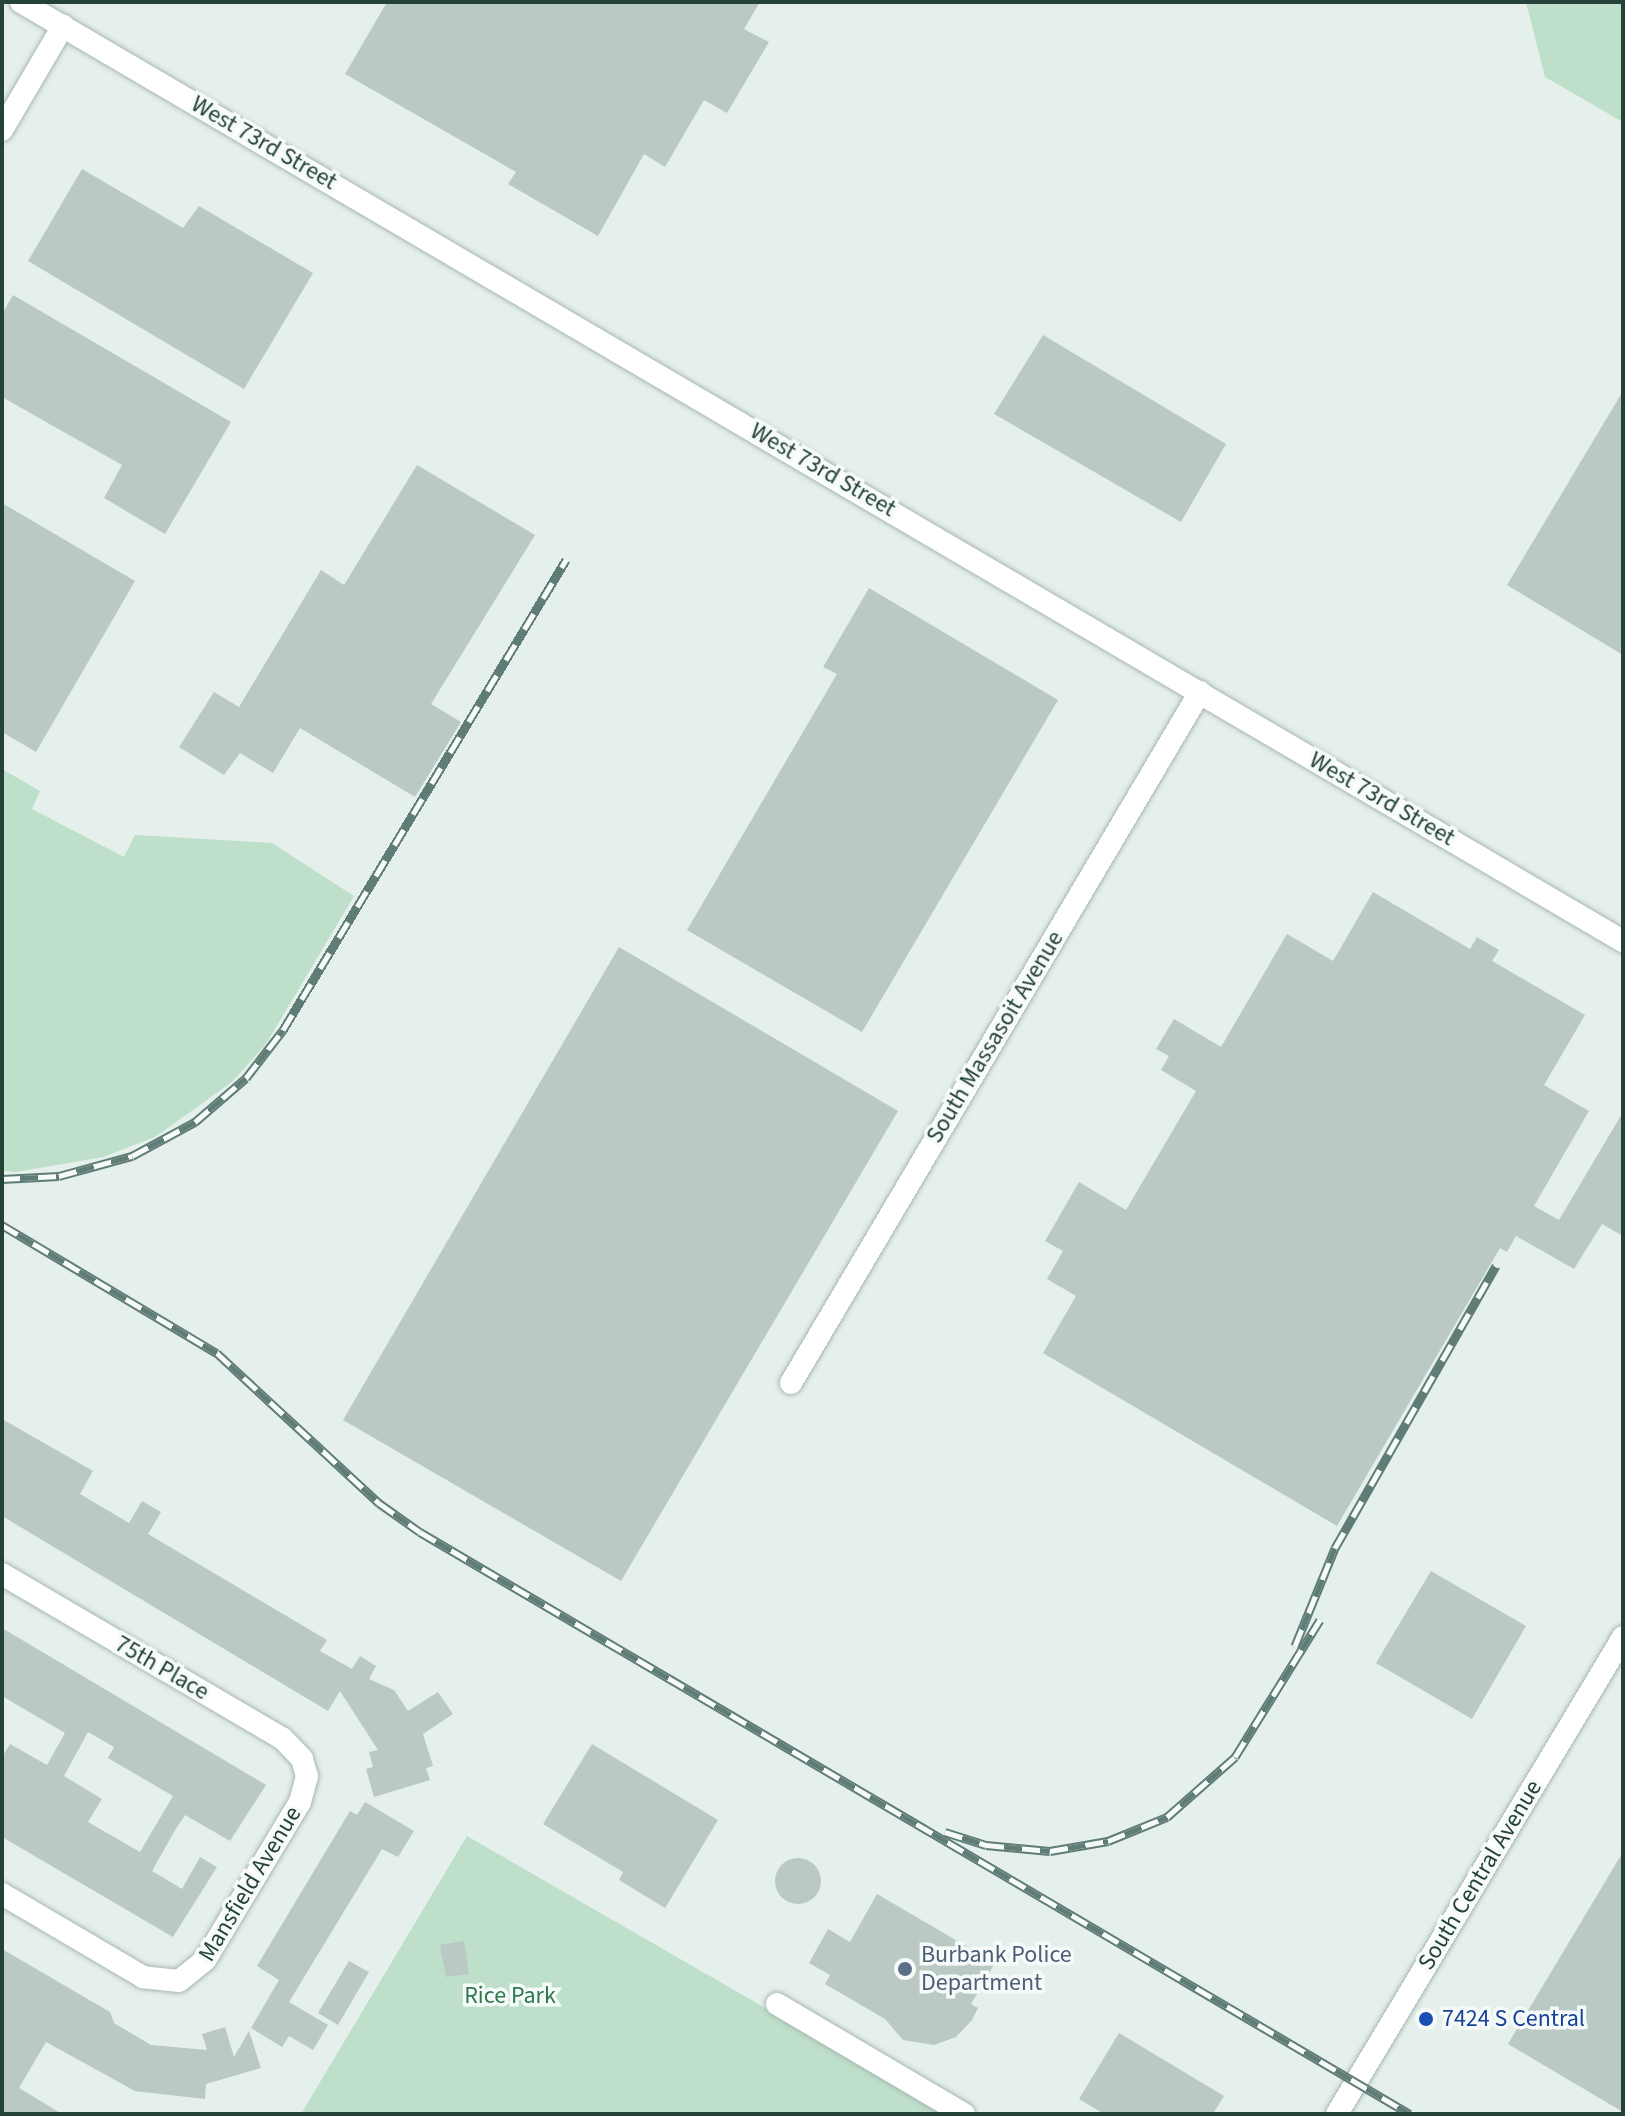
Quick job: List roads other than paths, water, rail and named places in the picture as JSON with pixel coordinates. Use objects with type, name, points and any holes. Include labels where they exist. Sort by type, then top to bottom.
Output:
[{"type":"street","name":"West 73rd Street","points":[[21,2],[1623,941]]},
{"type":"street","points":[[2,130],[63,26]]},
{"type":"street","name":"South Massasoit Avenue","points":[[791,1383],[1200,692]]},
{"type":"street","name":"75th Place","points":[[2,1574],[282,1738],[302,1759],[307,1776]]},
{"type":"street","name":"South Central Avenue","points":[[1337,2114],[1623,1637]]},
{"type":"street","name":"Mansfield Avenue","points":[[2,1894],[143,1977],[179,1981],[205,1960],[300,1802],[307,1776]]},
{"type":"street","points":[[777,2004],[964,2114]]},
{"type":"railway","points":[[2,1179],[59,1176],[132,1156],[195,1122],[246,1078],[283,1030],[566,560]]},
{"type":"railway","points":[[2,1225],[217,1353],[379,1503],[420,1532],[1410,2114]]},
{"type":"railway","points":[[1295,1646],[1335,1548],[1496,1266]]},
{"type":"railway","points":[[945,1832],[986,1845],[1050,1851],[1108,1841],[1167,1817],[1235,1757],[1320,1620]]},
{"type":"place","name":"Burbank Police Department","points":[[905,1969]]},
{"type":"place","name":"7424 S Central","points":[[1426,2019]]},
{"type":"park label","name":"Rice Park","points":[[510,1996]]}]
